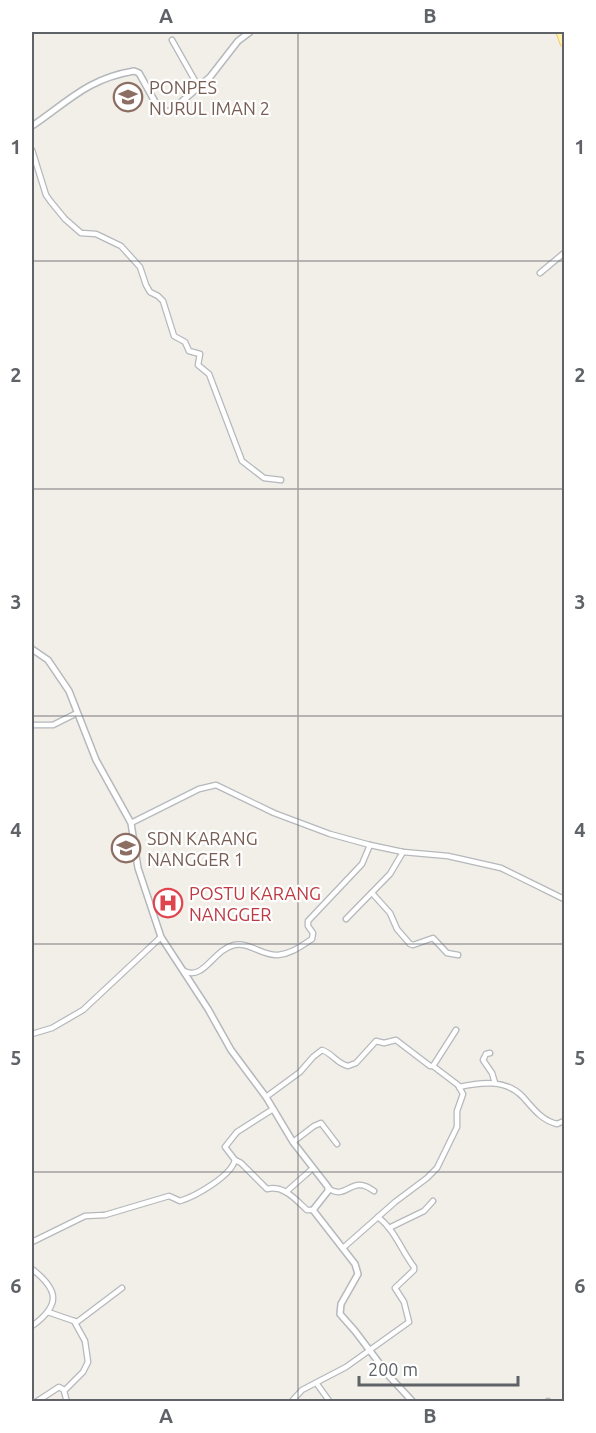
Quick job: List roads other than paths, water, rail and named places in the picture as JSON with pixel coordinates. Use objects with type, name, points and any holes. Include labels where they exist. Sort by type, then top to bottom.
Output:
[{"type":"main road","points":[[560,32],[564,43]]},
{"type":"street","points":[[32,126],[84,87],[131,71],[139,74],[164,112],[174,109],[213,73],[238,41],[250,32]]},
{"type":"street","points":[[172,40],[198,86]]},
{"type":"street","points":[[32,150],[46,195],[64,219],[81,233],[93,233],[122,246],[140,267],[150,292],[163,301],[174,336],[185,342],[189,351],[200,354],[198,365],[209,374],[242,462],[264,478],[281,480]]},
{"type":"street","points":[[540,273],[564,253]]},
{"type":"street","points":[[32,649],[45,657],[69,691],[96,760],[131,823],[138,868],[161,937],[231,1050],[266,1097],[293,1142],[328,1188],[340,1193],[362,1184],[374,1191]]},
{"type":"street","points":[[32,725],[53,725],[77,713]]},
{"type":"street","points":[[131,823],[200,789],[216,785],[274,813],[330,834],[403,852],[448,856],[501,868],[564,898]]},
{"type":"street","points":[[184,971],[191,974],[198,973],[223,950],[234,945],[245,945],[280,955],[291,952],[312,939],[313,933],[308,926],[308,921],[362,864],[368,855],[370,845]]},
{"type":"street","points":[[346,919],[390,874],[403,852]]},
{"type":"street","points":[[372,893],[390,913],[397,929],[410,944],[433,938],[447,953],[458,955]]},
{"type":"street","points":[[32,1034],[52,1028],[83,1010],[161,937]]},
{"type":"street","points":[[433,1066],[456,1030]]},
{"type":"street","points":[[266,1097],[300,1072],[322,1050],[328,1052],[340,1064],[348,1066],[356,1063],[375,1041],[384,1043],[396,1041],[433,1066],[459,1087],[463,1094],[457,1111],[457,1127],[442,1159],[427,1178],[378,1216],[343,1248]]},
{"type":"street","points":[[490,1053],[484,1056],[483,1060],[492,1073],[495,1083]]},
{"type":"street","points":[[459,1087],[476,1083],[495,1083],[518,1093],[546,1120],[557,1124],[564,1121]]},
{"type":"street","points":[[273,1109],[237,1132],[225,1148],[267,1189],[276,1187],[286,1192],[307,1210],[313,1210]]},
{"type":"street","points":[[293,1142],[321,1123],[337,1144]]},
{"type":"street","points":[[32,1242],[88,1215],[105,1215],[169,1196],[178,1201],[191,1198],[229,1170],[235,1160]]},
{"type":"street","points":[[286,1192],[312,1169]]},
{"type":"street","points":[[313,1210],[328,1188]]},
{"type":"street","points":[[391,1227],[424,1211],[433,1201]]},
{"type":"street","points":[[313,1210],[355,1264],[358,1274],[341,1304],[340,1314],[412,1401]]},
{"type":"street","points":[[291,1401],[302,1390],[346,1367],[368,1350],[407,1326],[410,1321],[404,1302],[395,1288],[414,1268],[401,1250],[391,1227],[378,1216]]},
{"type":"street","points":[[32,1269],[52,1288],[54,1301],[48,1312],[32,1326]]},
{"type":"street","points":[[74,1322],[122,1288]]},
{"type":"street","points":[[48,1312],[74,1322],[85,1341],[88,1362],[83,1372],[64,1390],[67,1401]]},
{"type":"street","points":[[317,1384],[330,1401]]},
{"type":"street","points":[[36,1401],[59,1387],[64,1390]]},
{"type":"place","name":"PONPES NURUL IMAN 2","points":[[128,97]]},
{"type":"place","name":"SDN KARANG NANGGER 1","points":[[126,848]]},
{"type":"place","name":"POSTU KARANG NANGGER","points":[[168,903]]}]
